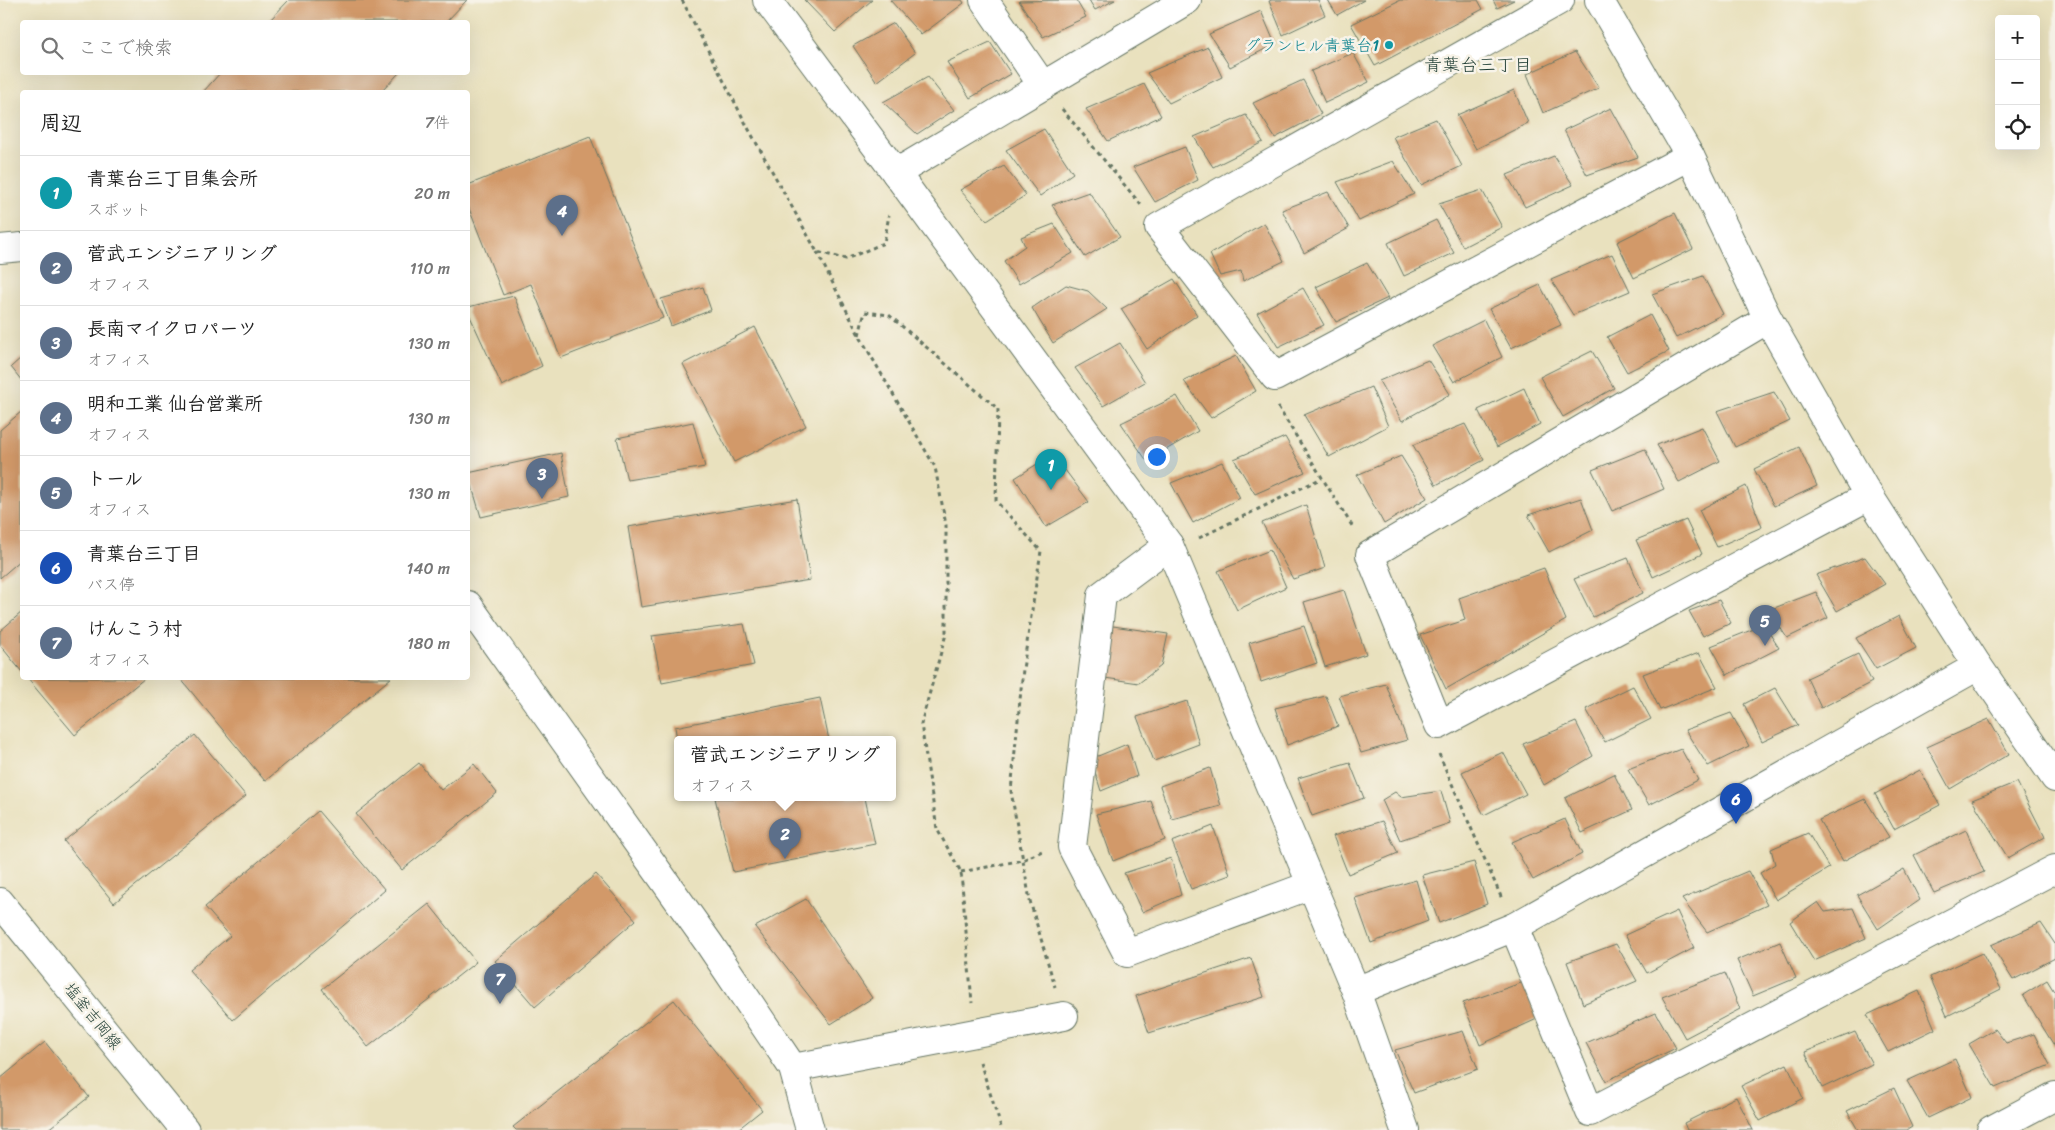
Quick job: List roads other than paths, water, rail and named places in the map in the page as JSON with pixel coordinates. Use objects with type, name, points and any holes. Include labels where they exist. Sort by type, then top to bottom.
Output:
[{"type":"street","points":[[766,0],[896,173],[1182,542],[1311,885],[1356,991],[1405,1130]]},
{"type":"street","points":[[984,0],[1043,86]]},
{"type":"street","points":[[896,173],[1187,0]]},
{"type":"street","points":[[1560,0],[1159,227],[1275,377],[1690,156]]},
{"type":"street","points":[[1599,0],[1690,156],[1768,319],[1870,496],[1978,666],[2055,778]]},
{"type":"street","points":[[0,249],[20,246]]},
{"type":"street","points":[[1768,319],[1370,555],[1439,725],[1870,496]]},
{"type":"street","points":[[1182,542],[1102,595],[1072,847],[1127,954],[1311,885]]},
{"type":"street","points":[[470,608],[708,942],[792,1068],[810,1130]]},
{"type":"street","points":[[1356,991],[1514,927],[1978,666]]},
{"type":"street","points":[[1514,927],[1590,1112],[2055,869]]},
{"type":"street","name":"塩釜吉岡線","points":[[0,902],[185,1130]]},
{"type":"street","points":[[792,1068],[1064,1016]]},
{"type":"street","points":[[1991,1130],[2055,1096]]},
{"type":"place","name":"グランヒル青葉台1","points":[[1389,45]]},
{"type":"place","name":"明和工業 仙台営業所","points":[[562,236]]},
{"type":"place","name":"青葉台三丁目集会所","points":[[1051,490]]},
{"type":"place","name":"長南マイクロパーツ","points":[[542,499]]},
{"type":"place","name":"トール","points":[[1765,646]]},
{"type":"place","name":"青葉台三丁目","points":[[1736,824]]},
{"type":"place","name":"菅武エンジニアリング","points":[[785,859]]},
{"type":"place","name":"けんこう村","points":[[500,1004]]},
{"type":"district","name":"青葉台三丁目","points":[[1478,65]]}]
